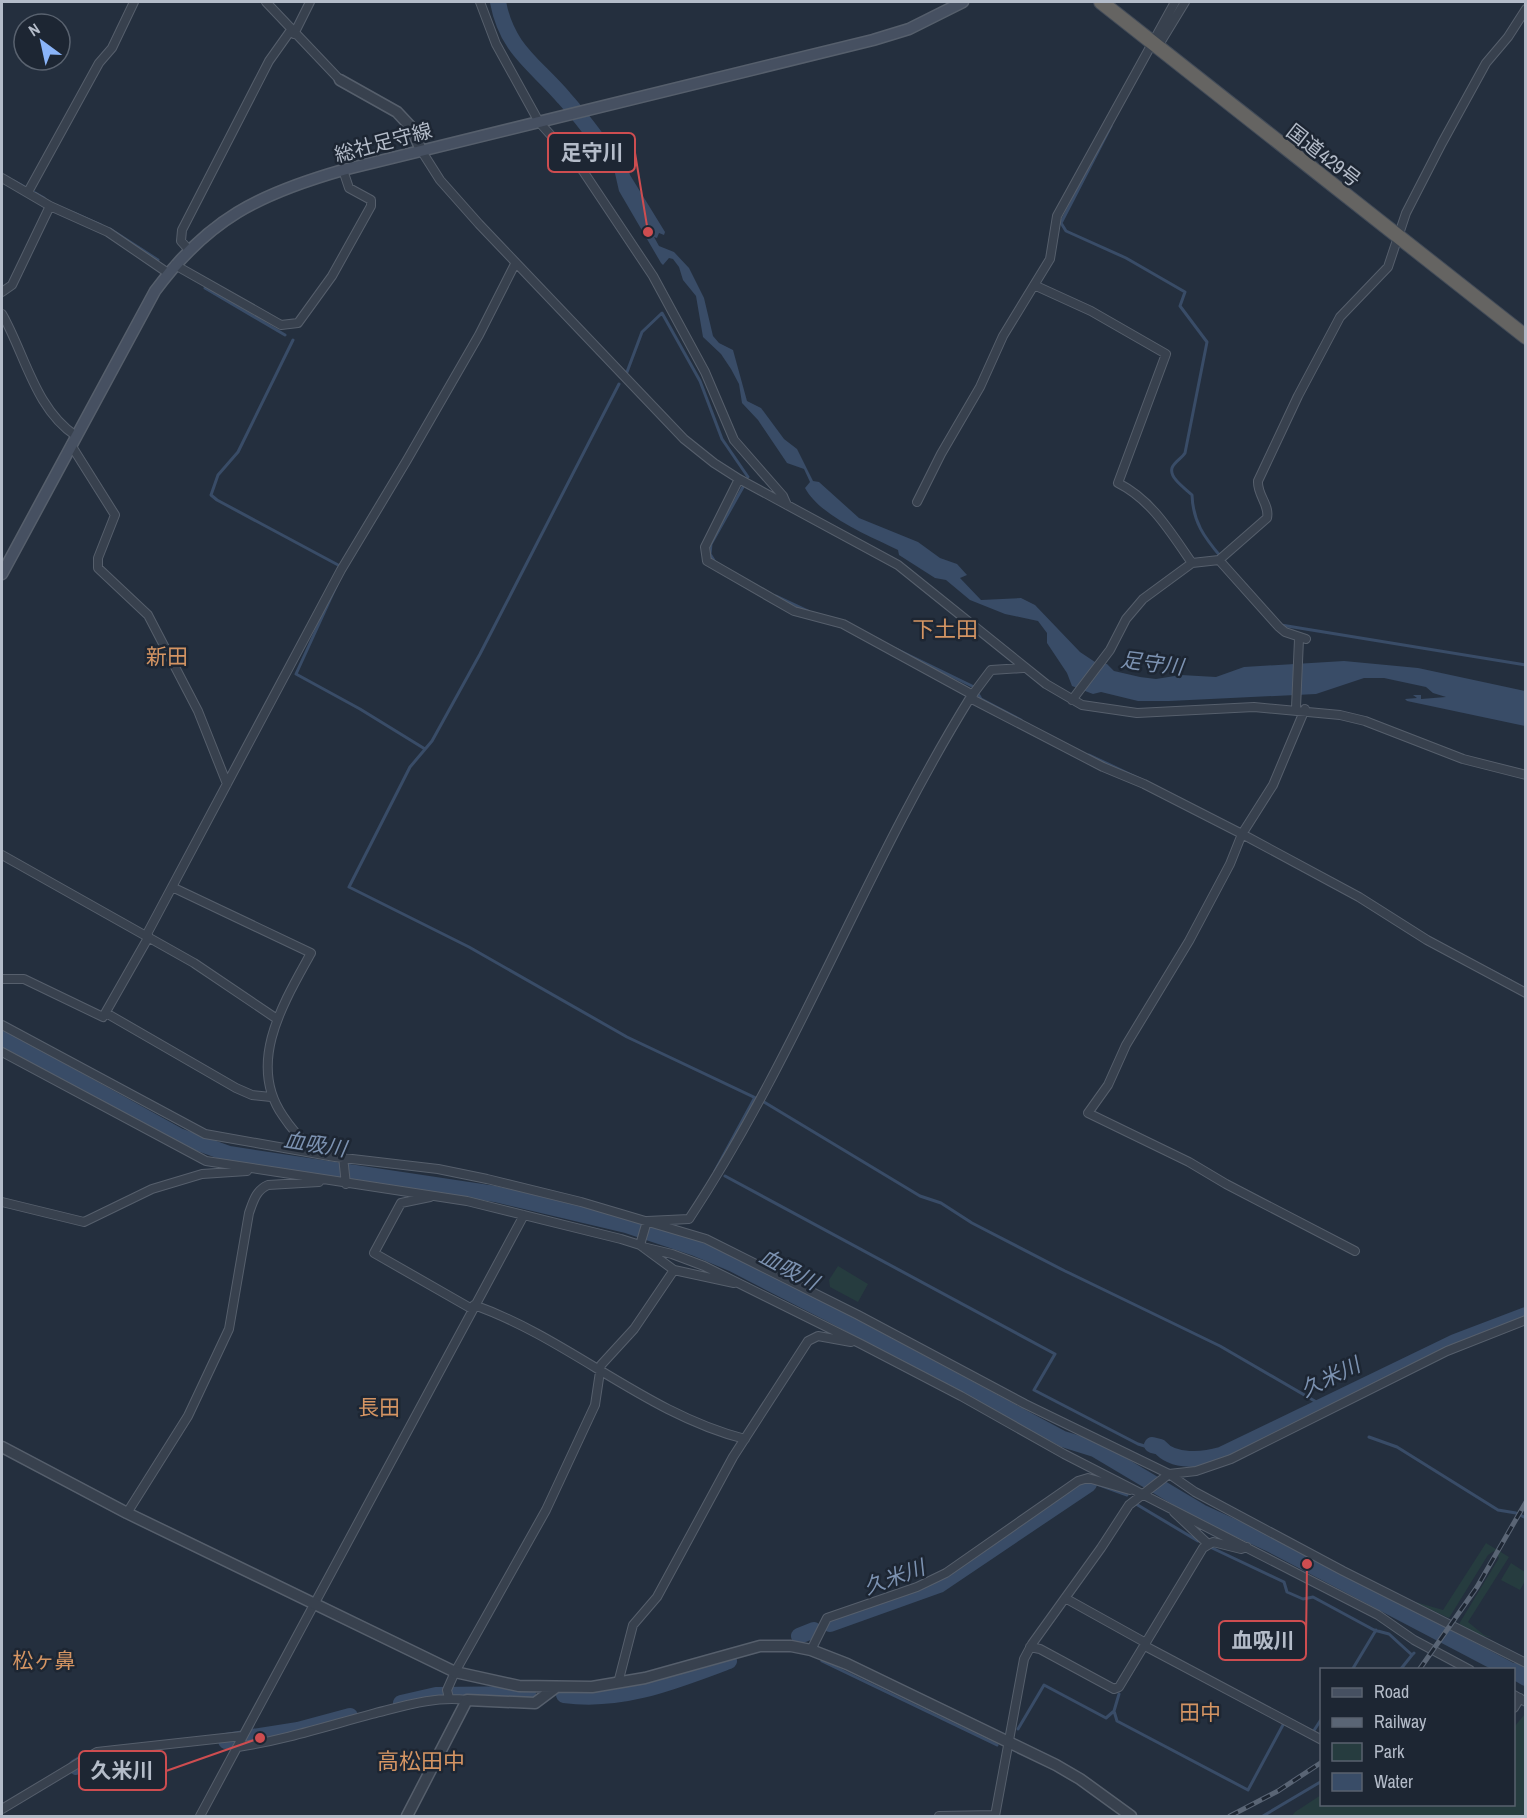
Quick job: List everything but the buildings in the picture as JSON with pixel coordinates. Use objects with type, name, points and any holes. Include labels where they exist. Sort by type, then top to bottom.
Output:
[{"type":"highway","name":"国道429号","points":[[1101,2],[1526,337]]},
{"type":"main road","name":"総社足守線","points":[[2,574],[142,312],[172,269],[189,250],[224,221],[256,201],[298,183],[343,170],[882,38],[909,30],[963,2]]},
{"type":"street","points":[[29,190],[99,63],[112,48],[134,2]]},
{"type":"street","points":[[266,2],[340,80],[397,112],[411,127],[421,150],[440,180],[515,264],[684,439],[739,479],[898,565],[1024,668],[1073,698],[1096,708],[1137,713],[1254,706],[1296,706],[1354,718],[1462,759],[1526,775]]},
{"type":"street","points":[[189,250],[180,241],[182,230],[269,61],[293,32],[310,2]]},
{"type":"street","points":[[480,2],[496,44],[543,121],[611,210],[653,276],[705,372],[734,440],[783,496],[787,505]]},
{"type":"street","points":[[917,502],[936,463],[980,387],[1003,336],[1053,250],[1057,216],[1154,45],[1175,2]]},
{"type":"street","points":[[1154,45],[1185,2]]},
{"type":"street","points":[[1073,698],[1107,653],[1126,619],[1143,598],[1192,563],[1221,558],[1266,518],[1267,509],[1259,494],[1258,481],[1298,396],[1340,317],[1388,267],[1406,213],[1465,100],[1486,63],[1509,37],[1526,9]]},
{"type":"street","points":[[2,178],[29,190],[50,206],[108,232],[172,269],[281,324],[298,322],[332,276],[371,206],[371,200],[349,188],[343,170]]},
{"type":"street","points":[[2,292],[12,285],[50,206]]},
{"type":"street","points":[[2,979],[24,979],[103,1017],[106,1013],[148,938],[148,932],[341,570],[379,511],[478,335],[515,264]]},
{"type":"street","points":[[1034,285],[1091,311],[1166,354],[1118,483],[1138,493],[1165,525],[1192,563]]},
{"type":"street","points":[[2,314],[28,372],[74,441],[115,514],[98,558],[98,568],[148,615],[198,711],[227,784]]},
{"type":"street","points":[[739,479],[705,546],[707,561],[794,610],[843,624],[974,694],[1102,767],[1136,780],[1243,832],[1359,897],[1427,940],[1526,993]]},
{"type":"street","points":[[1221,558],[1279,627],[1301,640],[1296,706]]},
{"type":"street","points":[[647,1223],[688,1219],[721,1171],[825,975],[864,890],[974,694],[991,670],[1024,668]]},
{"type":"street","points":[[1305,709],[1273,785],[1243,832],[1233,859],[1189,941],[1138,1023],[1108,1085],[1088,1113],[1189,1162],[1226,1184],[1355,1251]]},
{"type":"street","points":[[2,855],[194,963],[277,1019]]},
{"type":"street","points":[[172,888],[311,953],[277,1019],[269,1054],[271,1097],[296,1133],[305,1141],[344,1158]]},
{"type":"street","points":[[106,1013],[236,1088],[252,1095],[271,1097]]},
{"type":"street","points":[[2,1025],[205,1134],[344,1158],[438,1169],[487,1179],[706,1239],[858,1315],[1342,1570],[1526,1663]]},
{"type":"street","points":[[2,1052],[196,1157],[218,1164],[324,1180],[346,1181],[435,1196],[524,1215],[642,1244],[672,1254],[861,1344],[962,1396],[1064,1454],[1145,1492],[1378,1615],[1414,1640],[1466,1668]]},
{"type":"street","points":[[344,1158],[346,1181]]},
{"type":"street","points":[[2,1202],[84,1222],[140,1193],[202,1174],[258,1170]]},
{"type":"street","points":[[127,1513],[188,1416],[229,1329],[249,1213],[261,1188],[268,1185],[311,1184],[324,1180]]},
{"type":"street","points":[[435,1196],[401,1203],[374,1253],[473,1307],[509,1320],[678,1415],[715,1431],[745,1439]]},
{"type":"street","points":[[200,1816],[524,1215]]},
{"type":"street","points":[[642,1244],[647,1223]]},
{"type":"street","points":[[642,1244],[674,1270],[736,1283]]},
{"type":"street","points":[[448,1695],[455,1672],[546,1510],[595,1405],[599,1370],[634,1329],[674,1270]]},
{"type":"street","points":[[939,1816],[995,1816],[1018,1679],[1030,1647],[1101,1548],[1121,1515],[1145,1492],[1167,1476],[1196,1471],[1231,1459],[1447,1351],[1524,1322]]},
{"type":"street","points":[[618,1683],[633,1625],[657,1597],[674,1562],[745,1439],[808,1341],[818,1336],[861,1344]]},
{"type":"street","points":[[2,1447],[127,1513],[455,1672],[519,1686],[555,1688],[618,1683],[760,1646],[791,1646],[811,1650],[847,1664],[1080,1779],[1131,1816]]},
{"type":"street","points":[[811,1650],[827,1618],[917,1587],[946,1573],[1078,1481],[1088,1478],[1145,1492]]},
{"type":"street","points":[[1171,1507],[1208,1544]]},
{"type":"street","points":[[1030,1647],[1040,1649],[1114,1689],[1119,1687],[1203,1548],[1208,1544],[1220,1543],[1241,1549],[1247,1547]]},
{"type":"street","points":[[1065,1598],[1320,1739]]},
{"type":"street","points":[[2,1809],[97,1752],[294,1736],[448,1695],[467,1700],[535,1703],[555,1688]]},
{"type":"street","points":[[407,1816],[467,1700]]},
{"type":"green space","points":[[838,1266],[868,1284],[858,1302],[830,1287],[829,1280]]},
{"type":"green space","points":[[1486,1543],[1509,1557],[1468,1622],[1484,1635],[1492,1637],[1480,1636],[1459,1624],[1499,1558],[1494,1551],[1488,1555],[1449,1618],[1412,1601],[1443,1610]]},
{"type":"green space","points":[[1511,1563],[1525,1572],[1525,1581],[1520,1590],[1501,1580]]},
{"type":"green space","points":[[1525,1714],[1525,1816],[1292,1816],[1320,1796],[1320,1806],[1515,1806],[1515,1726]]},
{"type":"water","points":[[612,140],[625,157],[630,175],[665,232],[664,235],[659,233],[657,238],[654,237],[659,246],[674,252],[689,268],[704,298],[713,336],[719,343],[733,350],[747,401],[761,408],[784,439],[797,449],[813,481],[819,482],[859,518],[918,542],[940,558],[957,564],[967,575],[960,578],[981,600],[1021,598],[1035,605],[1080,652],[1095,662],[1107,664],[1114,671],[1156,679],[1181,675],[1216,677],[1244,667],[1344,661],[1418,668],[1525,691],[1525,726],[1407,701],[1405,699],[1417,698],[1413,695],[1421,695],[1421,699],[1446,697],[1433,693],[1426,687],[1384,678],[1364,678],[1316,694],[1169,701],[1138,701],[1101,692],[1093,694],[1072,686],[1067,673],[1047,643],[1047,633],[1038,621],[1005,614],[970,600],[946,580],[935,578],[899,555],[898,550],[834,517],[812,498],[805,488],[810,482],[804,469],[787,463],[758,420],[742,403],[739,384],[731,369],[721,354],[703,337],[696,296],[683,280],[679,267],[673,259],[669,258],[663,265],[661,263],[619,191],[614,169],[596,171],[587,159]]},
{"type":"waterway","name":"足守川","points":[[498,2],[502,19],[515,45],[578,114],[615,164]]},
{"type":"waterway","points":[[1170,18],[1180,2]]},
{"type":"waterway","points":[[1111,126],[1061,223],[1066,231],[1126,258],[1185,292],[1180,306],[1207,342],[1185,453],[1173,466],[1172,472],[1175,479],[1192,495],[1200,529],[1221,557]]},
{"type":"waterway","points":[[14,181],[44,198]]},
{"type":"waterway","points":[[74,213],[101,225]]},
{"type":"waterway","points":[[110,229],[158,260]]},
{"type":"waterway","points":[[205,288],[285,335]]},
{"type":"waterway","points":[[627,372],[642,332],[662,313],[700,381],[722,439],[748,477]]},
{"type":"waterway","points":[[293,340],[238,452],[218,475],[211,495],[340,566]]},
{"type":"waterway","points":[[619,384],[480,654],[432,741],[410,767],[349,887],[469,947],[627,1037],[764,1102],[920,1196],[941,1203],[972,1223],[1065,1271],[1220,1346],[1325,1407]]},
{"type":"waterway","points":[[715,562],[710,554],[711,544],[743,487]]},
{"type":"waterway","points":[[344,569],[296,674],[360,709],[425,749]]},
{"type":"waterway","points":[[776,596],[808,611]]},
{"type":"waterway","points":[[1281,625],[1526,665]]},
{"type":"waterway","points":[[896,649],[974,687],[981,699],[1021,720]]},
{"type":"waterway","points":[[1089,755],[1140,779]]},
{"type":"waterway","points":[[1490,970],[1511,981]]},
{"type":"waterway","name":"血吸川","points":[[2,1038],[179,1136],[229,1154],[495,1194],[626,1225],[695,1248],[733,1264],[832,1315],[1063,1439],[1095,1449],[1201,1512],[1270,1544],[1506,1668]]},
{"type":"waterway","points":[[715,1171],[754,1099]]},
{"type":"waterway","points":[[725,1176],[1055,1354],[1034,1390],[1138,1444],[1164,1452]]},
{"type":"waterway","name":"久米川","points":[[1152,1445],[1181,1458],[1198,1459],[1221,1455],[1455,1342],[1526,1315]]},
{"type":"waterway","points":[[1369,1437],[1397,1447],[1498,1510],[1516,1513],[1526,1518]]},
{"type":"waterway","points":[[1087,1486],[1094,1483],[1127,1495]]},
{"type":"waterway","name":"久米川","points":[[830,1624],[939,1585],[1089,1484]]},
{"type":"waterway","points":[[1136,1504],[1198,1541]]},
{"type":"waterway","points":[[1210,1547],[1284,1582],[1287,1592],[1303,1599],[1313,1597],[1374,1630],[1389,1634],[1412,1655],[1414,1653]]},
{"type":"waterway","name":"久米川","points":[[799,1636],[814,1630]]},
{"type":"waterway","points":[[1353,1668],[1376,1630]]},
{"type":"waterway","points":[[1402,1668],[1412,1655]]},
{"type":"waterway","name":"久米川","points":[[564,1695],[586,1697],[628,1693],[669,1683],[729,1661]]},
{"type":"waterway","points":[[822,1661],[997,1745]]},
{"type":"waterway","name":"血吸川","points":[[1515,1672],[1526,1678]]},
{"type":"waterway","points":[[1018,1729],[1044,1685],[1106,1718],[1114,1711],[1119,1694]]},
{"type":"waterway","name":"久米川","points":[[401,1703],[436,1695],[528,1694]]},
{"type":"waterway","points":[[1114,1711],[1117,1721],[1248,1790],[1284,1723]]},
{"type":"waterway","name":"久米川","points":[[226,1741],[298,1730],[350,1716]]},
{"type":"waterway","points":[[1313,1732],[1320,1721]]},
{"type":"waterway","name":"久米川","points":[[76,1767],[91,1758],[134,1752]]},
{"type":"waterway","points":[[1263,1816],[1320,1782]]},
{"type":"railway","points":[[1420,1668],[1477,1587],[1526,1502]]},
{"type":"railway","points":[[1230,1816],[1278,1791],[1320,1763]]},
{"type":"place","name":"足守川","points":[[648,232]]},
{"type":"place","name":"血吸川","points":[[1307,1564]]},
{"type":"place","name":"久米川","points":[[260,1738]]},
{"type":"district","name":"下土田","points":[[945,629]]},
{"type":"district","name":"新田","points":[[167,656]]},
{"type":"district","name":"長田","points":[[379,1407]]},
{"type":"district","name":"松ヶ鼻","points":[[44,1660]]},
{"type":"district","name":"田中","points":[[1200,1712]]},
{"type":"district","name":"高松田中","points":[[421,1761]]}]
